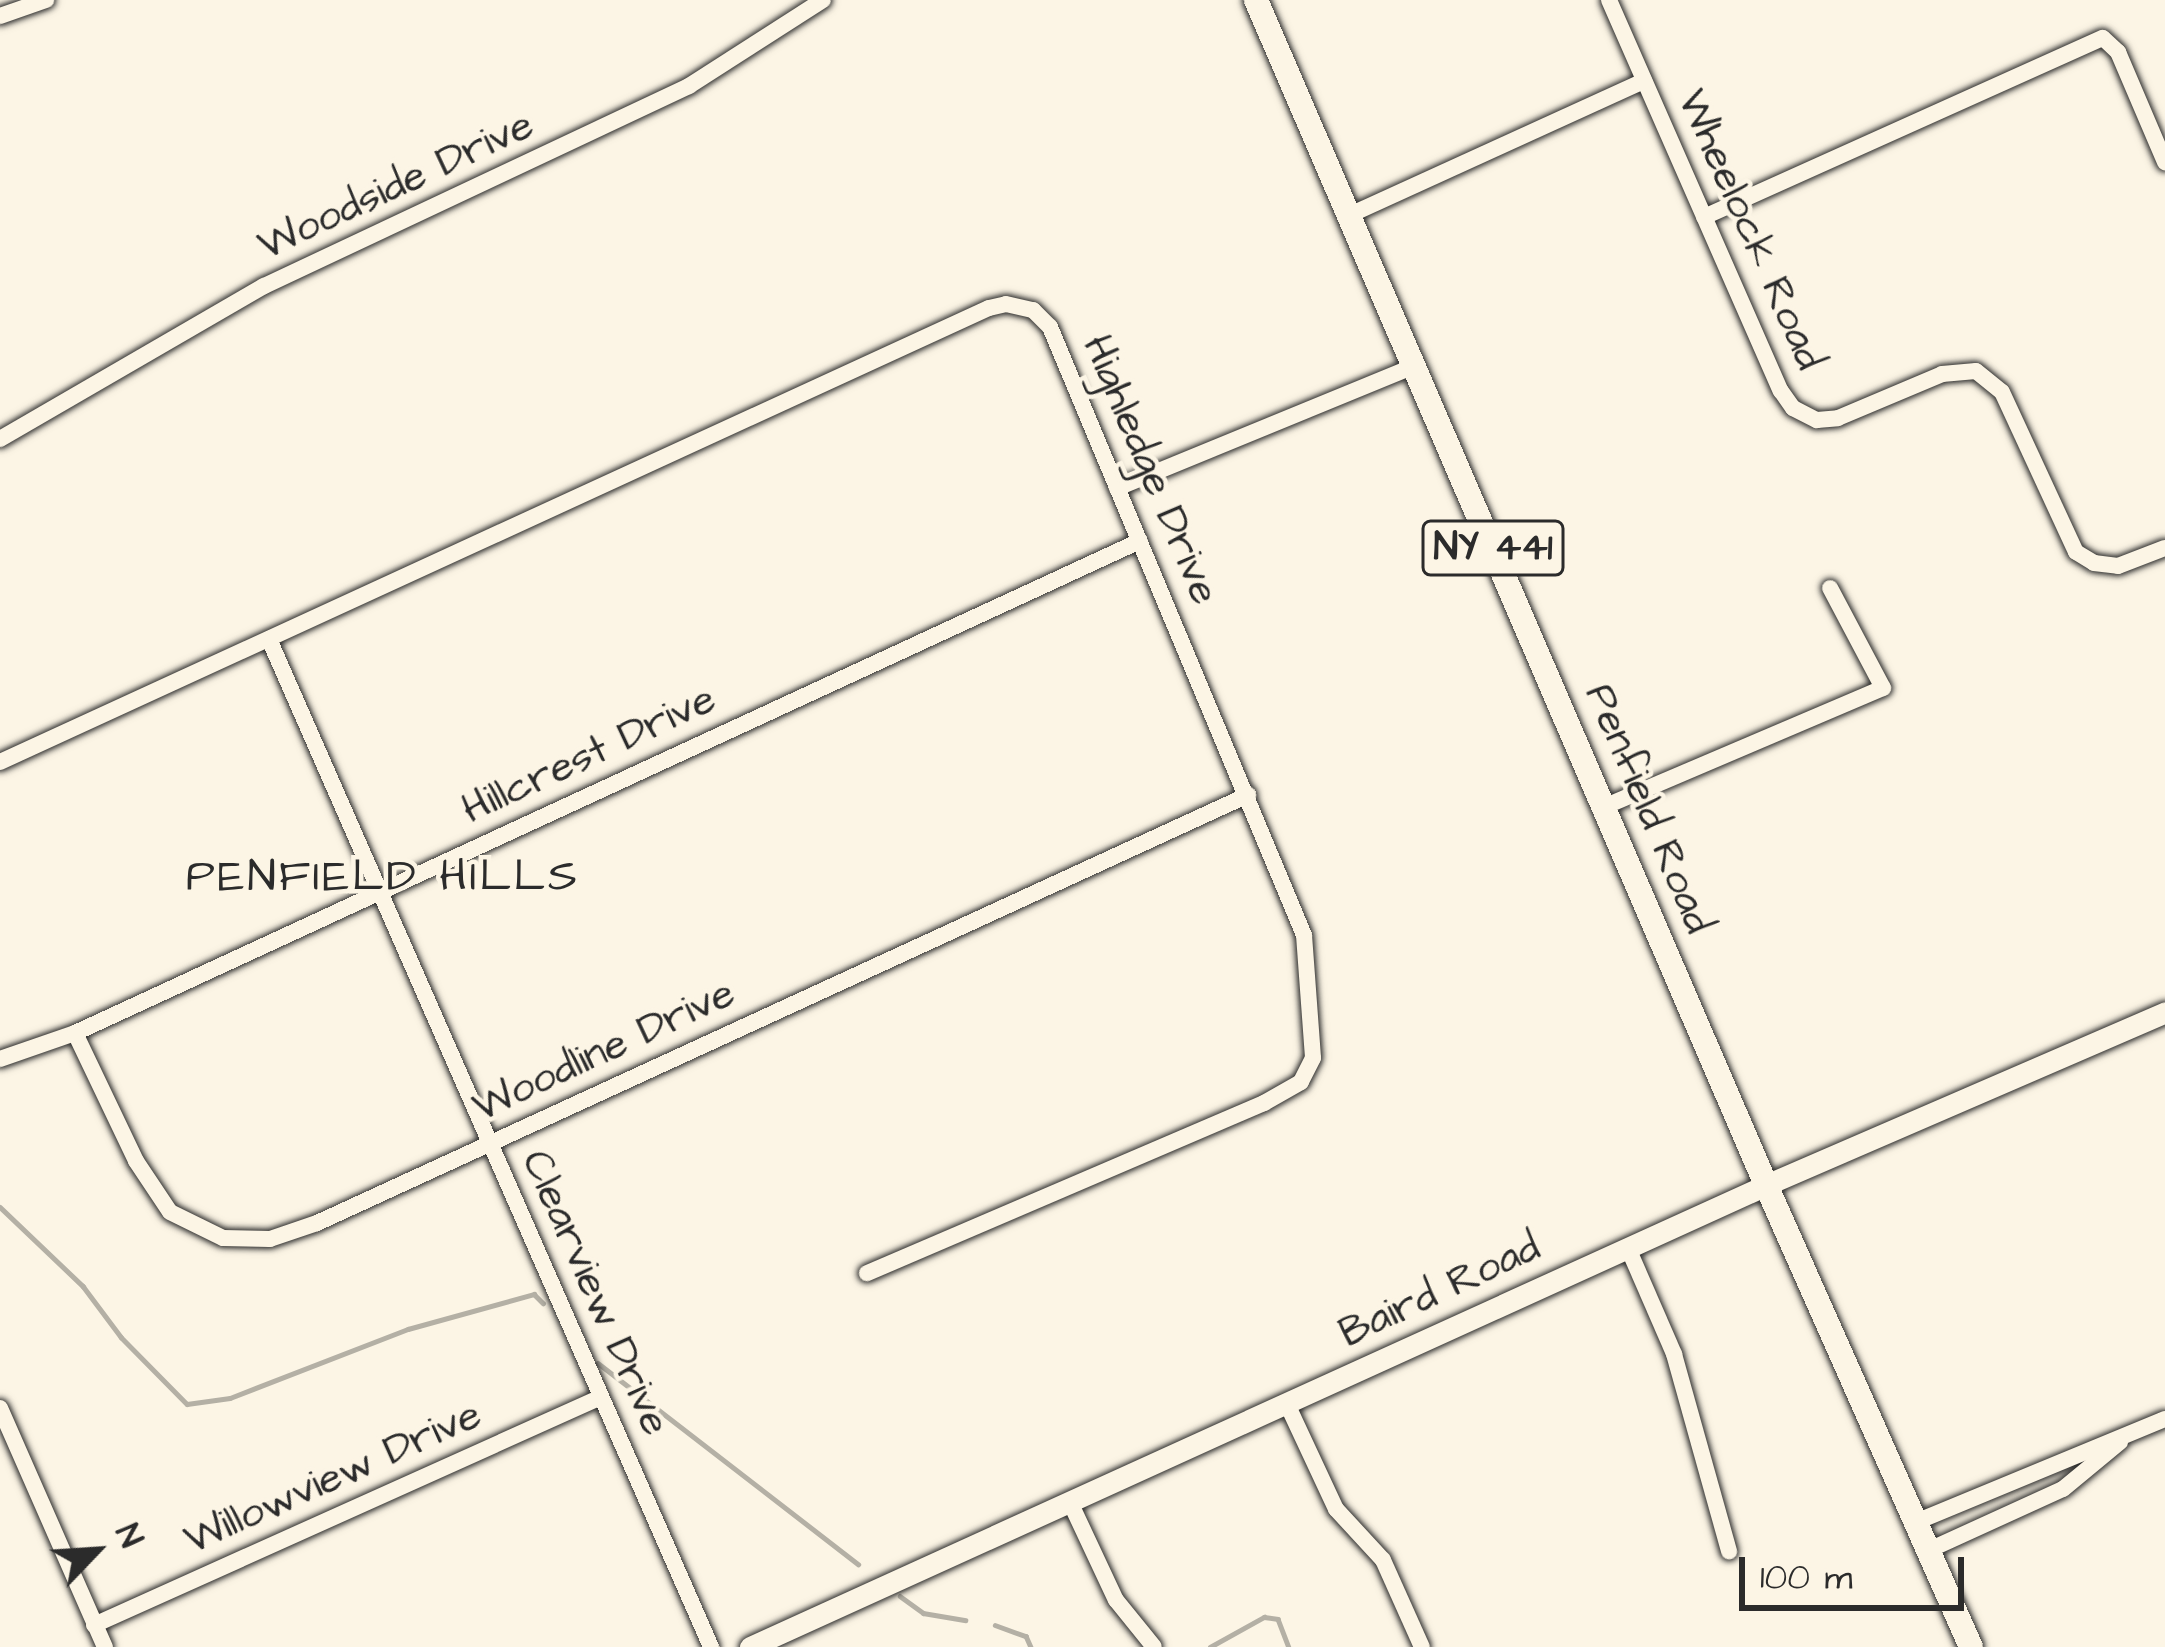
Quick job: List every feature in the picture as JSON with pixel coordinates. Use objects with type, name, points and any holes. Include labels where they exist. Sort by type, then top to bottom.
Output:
[{"type":"main road","name":"Penfield Road","points":[[1256,0],[1766,1185],[1972,1647]]},
{"type":"street","points":[[0,16],[46,0]]},
{"type":"street","name":"Woodside Drive","points":[[0,439],[264,286],[689,86],[823,0]]},
{"type":"street","name":"Wheelock Road","points":[[1610,0],[1781,392],[1801,414],[1838,418],[1942,374],[1976,371],[2002,392],[2076,552],[2094,563],[2118,566],[2165,548]]},
{"type":"street","points":[[1704,217],[2103,38],[2118,52],[2165,162]]},
{"type":"street","points":[[1352,214],[1644,81]]},
{"type":"street","name":"Highledge Drive","points":[[0,762],[1006,304],[1033,310],[1050,328],[1304,935],[1314,1047],[1306,1075],[1264,1102],[867,1274]]},
{"type":"street","points":[[1118,488],[1414,366]]},
{"type":"street","name":"Hillcrest Drive","points":[[0,1060],[75,1033],[1140,541]]},
{"type":"street","points":[[1606,806],[1883,688],[1830,588]]},
{"type":"street","name":"Clearview Drive","points":[[269,639],[711,1647]]},
{"type":"street","name":"Woodline Drive","points":[[75,1033],[159,1199],[188,1224],[224,1238],[293,1234],[1248,795]]},
{"type":"street","name":"Baird Road","points":[[750,1647],[1766,1185],[2165,1012]]},
{"type":"street","points":[[1628,1248],[1674,1354],[1729,1551]]},
{"type":"street","name":"Willowview Drive","points":[[94,1625],[602,1396]]},
{"type":"street","points":[[1287,1405],[1336,1510],[1383,1560],[1422,1647]]},
{"type":"street","points":[[0,1408],[104,1647]]},
{"type":"street","points":[[1916,1522],[2165,1419]]},
{"type":"street","points":[[1929,1550],[2063,1489],[2129,1434]]},
{"type":"street","points":[[1070,1502],[1116,1600],[1154,1647]]},
{"type":"waterway","points":[[0,1207],[83,1286],[121,1337],[187,1404],[230,1398],[408,1329],[534,1294],[543,1303]]},
{"type":"waterway","points":[[598,1363],[858,1564]]},
{"type":"waterway","points":[[900,1596],[923,1613],[965,1620]]},
{"type":"waterway","points":[[1210,1647],[1264,1617],[1278,1619],[1289,1647]]},
{"type":"waterway","points":[[995,1625],[1026,1636],[1031,1647]]},
{"type":"district","name":"PENFIELD HILLS","points":[[383,878]]}]
